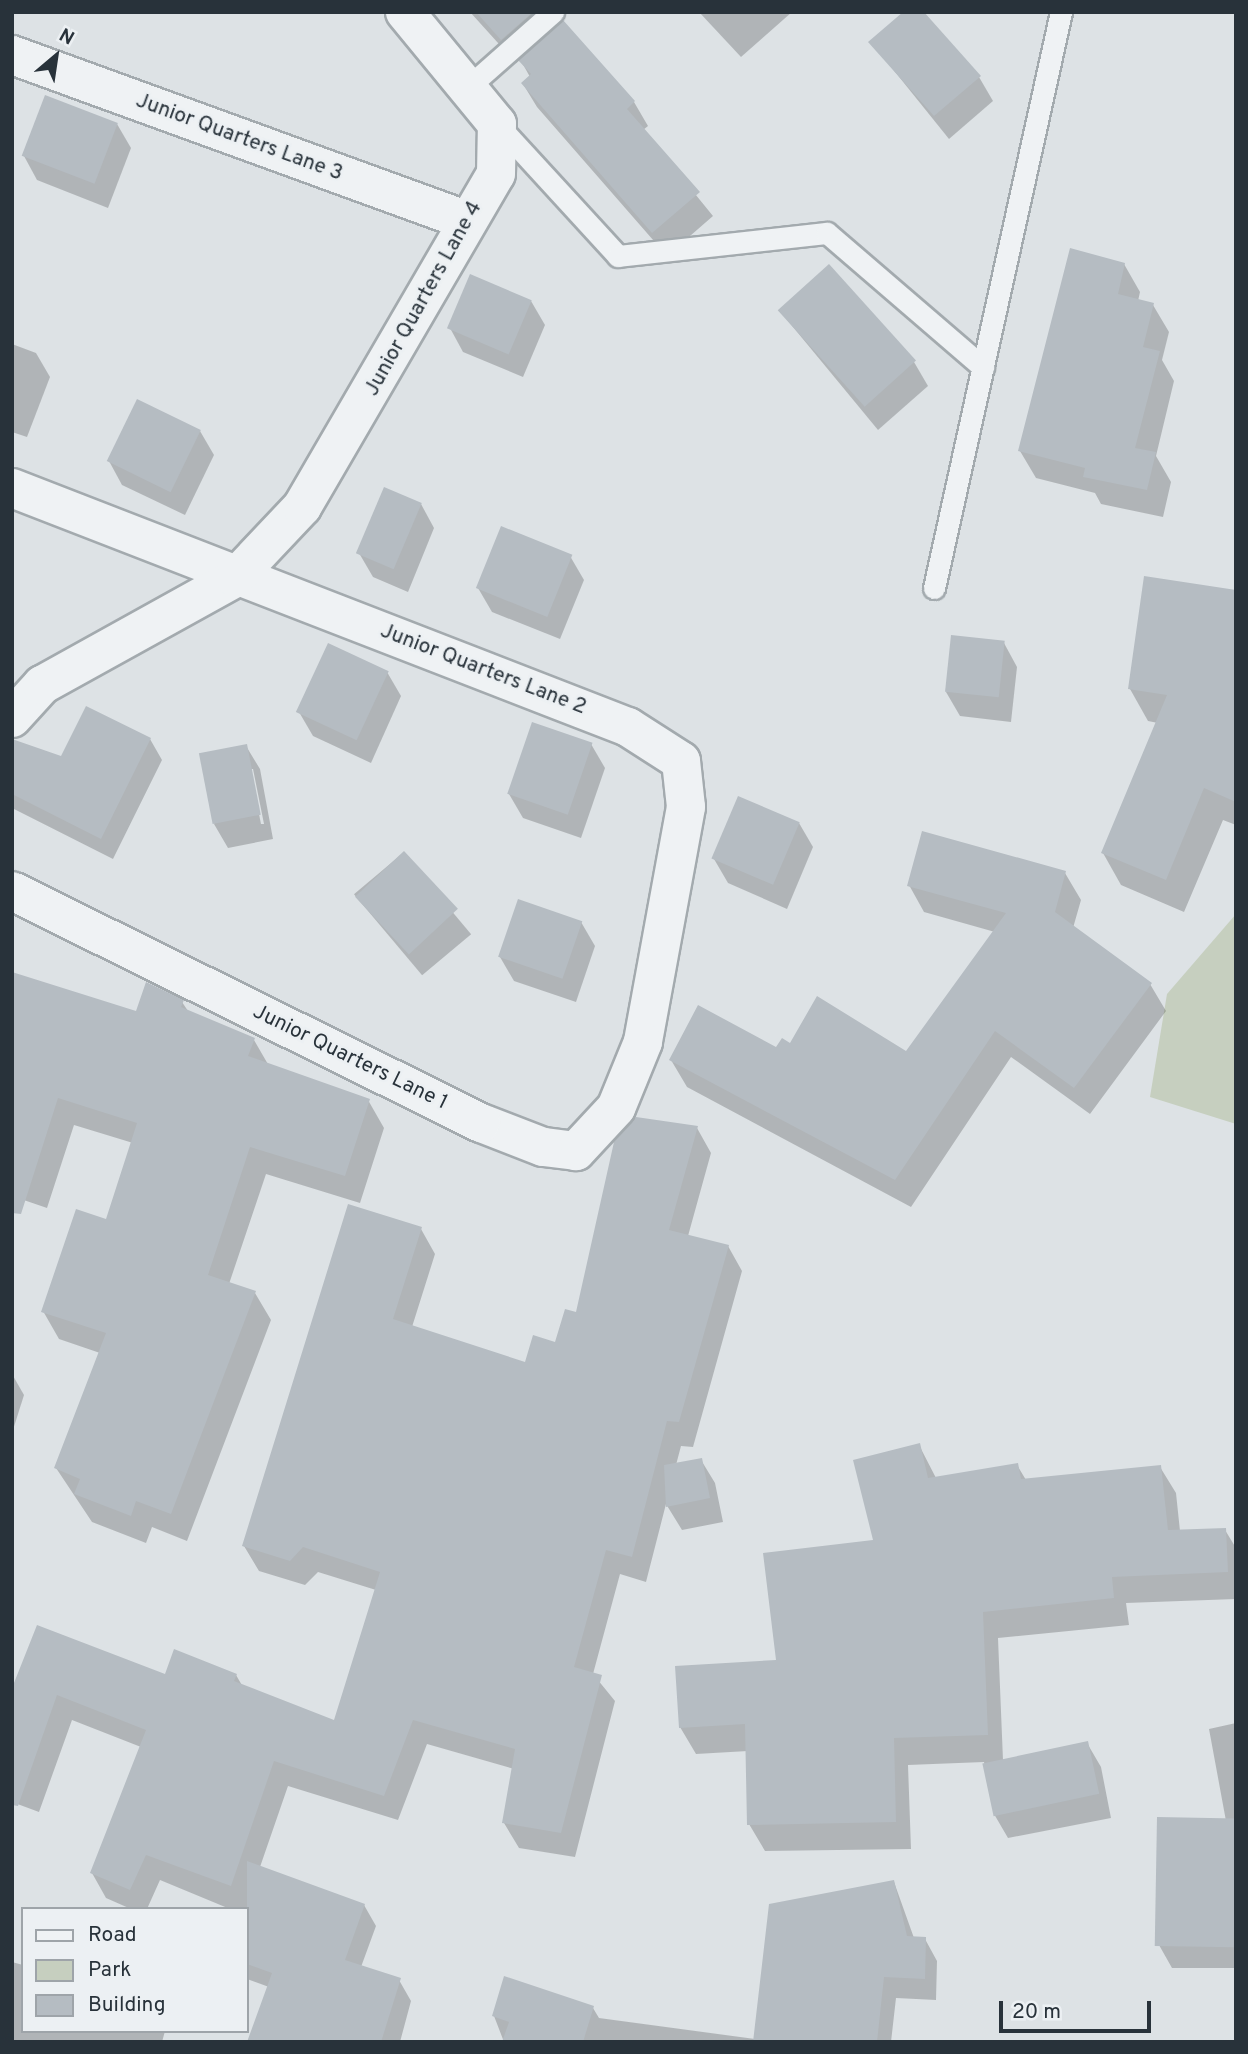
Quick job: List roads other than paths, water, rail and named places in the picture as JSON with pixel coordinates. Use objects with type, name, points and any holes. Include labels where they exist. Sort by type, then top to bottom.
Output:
[{"type":"street","points":[[405,12],[497,124]]},
{"type":"street","name":"Junior Quarters Lane 3","points":[[12,55],[466,220]]},
{"type":"street","name":"Junior Quarters Lane 4","points":[[12,718],[41,685],[235,578],[302,507],[466,220],[496,174],[497,124]]},
{"type":"street","name":"Junior Quarters Lane 2","points":[[12,488],[235,578],[552,693],[628,727],[681,761],[686,807],[643,1042]]},
{"type":"street","name":"Junior Quarters Lane 1","points":[[12,891],[542,1147],[576,1151],[617,1108],[643,1042]]},
{"type":"lane","points":[[467,88],[553,12]]},
{"type":"lane","points":[[934,588],[1061,12]]},
{"type":"lane","points":[[497,124],[618,256],[827,233],[983,367]]}]
